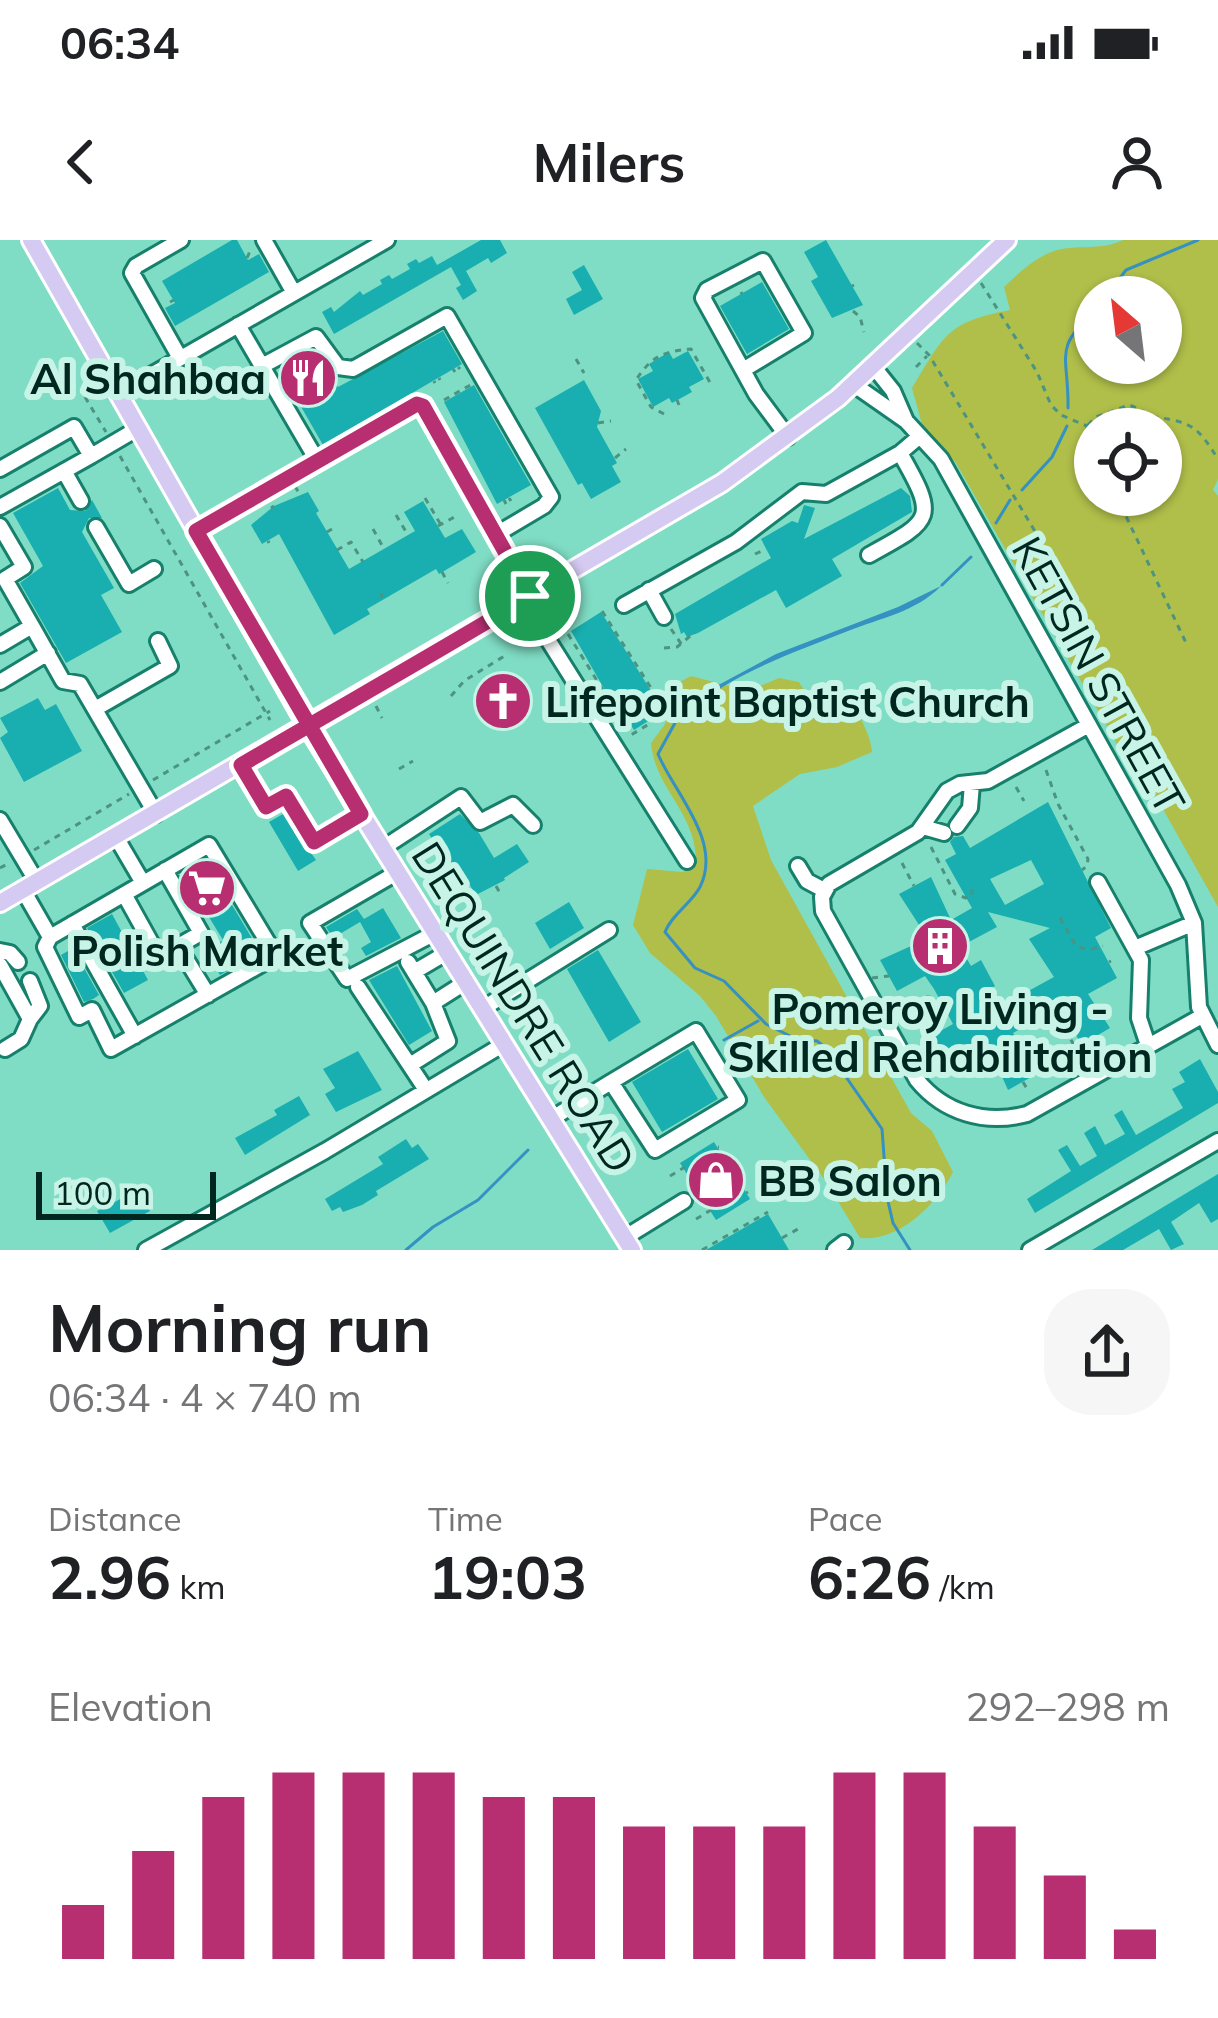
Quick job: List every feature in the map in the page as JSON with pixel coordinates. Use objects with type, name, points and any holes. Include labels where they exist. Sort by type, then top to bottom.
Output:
[{"type":"main road","name":"DEQUINDRE ROAD","points":[[31,240],[307,726],[628,1244]]},
{"type":"main road","points":[[0,903],[722,483],[853,384],[1007,240]]},
{"type":"street","points":[[180,358],[132,270],[181,240]]},
{"type":"street","points":[[264,240],[294,293]]},
{"type":"street","points":[[118,394],[387,240]]},
{"type":"street","points":[[743,370],[804,333],[763,260],[703,295],[743,370],[788,437]]},
{"type":"street","points":[[262,366],[316,337],[338,367],[353,369],[447,316],[551,497],[495,535]]},
{"type":"street","points":[[238,325],[318,461]]},
{"type":"street","name":"KETSIN STREET","points":[[873,366],[906,421]]},
{"type":"street","name":"KETSIN STREET","points":[[853,384],[906,421],[950,473],[1178,885],[1194,923],[1196,995],[1218,1045]]},
{"type":"street","points":[[196,531],[420,405],[527,598],[687,861]]},
{"type":"street","points":[[0,469],[74,428],[91,456]]},
{"type":"street","points":[[0,507],[137,429]]},
{"type":"street","points":[[624,605],[736,542],[802,492],[824,495],[900,453],[920,436]]},
{"type":"street","points":[[869,555],[912,532],[924,513],[923,494],[900,453]]},
{"type":"street","points":[[64,471],[81,500]]},
{"type":"street","points":[[0,526],[24,567],[5,579],[63,681],[80,684],[156,814]]},
{"type":"street","points":[[96,527],[129,584],[154,569]]},
{"type":"street","points":[[650,590],[667,622]]},
{"type":"street","points":[[0,645],[32,626]]},
{"type":"street","points":[[95,709],[170,666],[158,641]]},
{"type":"street","points":[[0,682],[48,653]]},
{"type":"street","points":[[1089,725],[988,781],[946,790],[923,827],[836,878],[824,890],[823,911],[917,1080],[950,1108],[984,1119],[1027,1114],[1202,1016]]},
{"type":"street","points":[[241,765],[266,807],[286,796],[314,842],[361,814]]},
{"type":"street","points":[[923,827],[951,829],[972,802],[972,784]]},
{"type":"street","points":[[383,848],[461,797],[480,822],[514,805],[533,825]]},
{"type":"street","points":[[0,820],[5,842],[30,886],[50,937]]},
{"type":"street","points":[[116,837],[142,883]]},
{"type":"street","points":[[209,844],[276,956],[111,1049],[92,1010],[79,1017],[44,952],[50,937],[165,870],[209,844]]},
{"type":"street","points":[[798,866],[807,881],[824,890]]},
{"type":"street","points":[[124,894],[159,957],[201,933],[165,870]]},
{"type":"street","points":[[398,872],[310,923],[347,979],[435,933]]},
{"type":"street","points":[[1098,882],[1142,966],[1140,1026],[1148,1045]]},
{"type":"street","points":[[1135,949],[1194,923]]},
{"type":"street","points":[[72,924],[135,1036]]},
{"type":"street","points":[[482,1009],[609,930]]},
{"type":"street","points":[[178,946],[208,995]]},
{"type":"street","points":[[0,951],[18,962]]},
{"type":"street","points":[[410,1065],[448,1041],[434,1003],[411,967],[448,952]]},
{"type":"street","points":[[0,965],[4,984],[30,1019]]},
{"type":"street","points":[[5,1049],[21,1040],[40,1006],[30,981]]},
{"type":"street","points":[[434,1003],[466,982]]},
{"type":"street","points":[[358,987],[426,1090]]},
{"type":"street","points":[[551,1119],[611,1082],[696,1031],[738,1100],[656,1150],[611,1082]]},
{"type":"street","points":[[146,1250],[504,1044]]},
{"type":"street","points":[[1030,1250],[1218,1141]]},
{"type":"street","points":[[628,1244],[684,1201]]},
{"type":"path","points":[[247,258],[250,251]]},
{"type":"path","points":[[971,273],[999,307],[1051,405],[1074,420]]},
{"type":"path","points":[[853,310],[860,315],[864,332]]},
{"type":"path","points":[[908,333],[929,355],[1051,558],[1082,631]]},
{"type":"path","points":[[664,414],[651,407],[636,380],[649,360],[667,350],[691,349],[712,386]]},
{"type":"path","points":[[916,367],[929,355]]},
{"type":"path","points":[[575,358],[584,373]]},
{"type":"path","points":[[444,400],[477,382]]},
{"type":"path","points":[[85,397],[108,436]]},
{"type":"path","points":[[598,423],[611,421]]},
{"type":"path","points":[[1182,421],[1218,458]]},
{"type":"path","points":[[615,458],[626,448]]},
{"type":"path","points":[[116,450],[270,720]]},
{"type":"path","points":[[294,484],[301,496]]},
{"type":"path","points":[[425,498],[439,525],[458,515]]},
{"type":"path","points":[[396,515],[408,536]]},
{"type":"path","points":[[1126,516],[1187,645]]},
{"type":"path","points":[[373,529],[385,549]]},
{"type":"path","points":[[337,550],[351,542],[362,562]]},
{"type":"path","points":[[755,554],[766,550]]},
{"type":"path","points":[[442,572],[448,583]]},
{"type":"path","points":[[568,634],[631,735],[667,712],[602,611]]},
{"type":"path","points":[[661,635],[667,622]]},
{"type":"path","points":[[667,622],[682,645]]},
{"type":"path","points":[[664,648],[682,645],[695,632]]},
{"type":"path","points":[[451,696],[464,681],[506,655]]},
{"type":"path","points":[[484,669],[489,678]]},
{"type":"path","points":[[376,706],[382,718]]},
{"type":"path","points":[[149,782],[268,712]]},
{"type":"path","points":[[399,769],[412,761]]},
{"type":"path","points":[[1046,770],[1058,804],[1088,859],[1082,870]]},
{"type":"path","points":[[1016,787],[1024,801]]},
{"type":"path","points":[[29,852],[128,795]]},
{"type":"path","points":[[931,848],[955,895],[966,898],[971,890]]},
{"type":"path","points":[[0,868],[11,862]]},
{"type":"path","points":[[902,863],[914,886]]},
{"type":"path","points":[[496,886],[500,893]]},
{"type":"path","points":[[1060,917],[1076,946],[1089,950],[1100,945],[1094,937]]},
{"type":"path","points":[[870,979],[889,976]]},
{"type":"path","points":[[920,1001],[934,989]]},
{"type":"path","points":[[910,995],[920,1001]]},
{"type":"path","points":[[929,996],[936,1001]]},
{"type":"path","points":[[920,1001],[920,1010]]},
{"type":"path","points":[[928,1006],[936,1001]]},
{"type":"path","points":[[920,1010],[927,1015],[936,1010],[936,1001]]},
{"type":"path","points":[[1060,1007],[1059,1019],[1083,1061]]},
{"type":"path","points":[[904,1018],[920,1010]]},
{"type":"path","points":[[1036,1021],[1065,1027]]},
{"type":"path","points":[[1095,1037],[1102,1050]]},
{"type":"path","points":[[921,1049],[926,1059],[933,1055]]},
{"type":"path","points":[[1023,1082],[1029,1092]]},
{"type":"path","points":[[670,1176],[685,1167]]},
{"type":"path","points":[[696,1219],[711,1210]]},
{"type":"path","points":[[702,1250],[768,1212]]},
{"type":"path","points":[[782,1238],[798,1229]]},
{"type":"green space","points":[[1123,240],[1218,240],[1218,479],[1213,490],[1218,496],[1218,907],[1155,795],[1148,798],[956,463],[923,428],[912,388],[959,326],[1010,310],[1004,287],[1033,262],[1062,249]]},
{"type":"green space","points":[[691,676],[748,691],[779,678],[799,682],[812,703],[852,698],[869,739],[872,752],[837,767],[800,774],[753,806],[771,860],[911,1113],[932,1131],[953,1172],[926,1209],[888,1234],[860,1238],[827,1183],[764,1097],[716,1016],[650,953],[633,925],[647,869],[683,872],[696,860],[689,828],[660,774],[651,743],[665,724],[678,683]]},
{"type":"water","points":[[941,586],[909,608],[773,661],[703,700],[698,696],[776,654]]},
{"type":"building","points":[[237,240],[248,260],[259,254],[269,272],[175,326],[165,308],[175,303],[162,281]]},
{"type":"building","points":[[481,240],[500,240],[507,253],[466,271],[477,291],[463,300],[451,267],[334,334],[322,312],[331,307],[334,312],[360,291],[363,295],[389,275],[392,279],[410,269],[407,264],[416,259],[419,263],[432,256],[437,265]]},
{"type":"building","points":[[826,240],[863,305],[832,318],[811,281],[818,277],[804,252]]},
{"type":"building","points":[[584,265],[603,299],[574,315],[566,299],[582,290],[572,272]]},
{"type":"building","points":[[762,282],[789,329],[747,354],[720,306]]},
{"type":"building","points":[[443,331],[462,364],[323,445],[280,370],[313,352],[338,387]]},
{"type":"building","points":[[688,351],[704,379],[672,403],[669,398],[653,407],[638,379],[653,371],[649,364],[669,352],[673,359]]},
{"type":"building","points":[[584,380],[601,411],[597,427],[617,463],[612,466],[621,482],[591,499],[582,483],[578,485],[535,408]]},
{"type":"building","points":[[474,385],[531,485],[497,504],[444,402]]},
{"type":"building","points":[[58,488],[70,510],[85,511],[92,500],[102,518],[89,518],[82,532],[114,588],[101,595],[122,632],[66,663],[20,583],[43,566],[13,513]]},
{"type":"building","points":[[901,488],[910,496],[912,512],[832,559],[842,576],[786,608],[776,590],[698,633],[681,634],[675,614],[771,558],[761,539],[792,521],[798,523],[804,505],[815,508],[804,539]]},
{"type":"building","points":[[308,492],[349,569],[415,531],[404,512],[423,501],[445,538],[462,529],[476,552],[367,609],[370,614],[334,635],[279,534],[262,544],[251,525],[274,506]]},
{"type":"building","points":[[601,612],[664,711],[634,730],[610,699],[571,631]]},
{"type":"building","name":"Lifepoint Baptist Church","points":[[500,674],[525,716],[505,728],[480,686]]},
{"type":"building","points":[[38,698],[45,710],[56,704],[82,751],[24,782],[0,738],[8,732],[0,718]]},
{"type":"building","name":"Pomeroy Living - Skilled Rehabilitation","points":[[1048,802],[1111,928],[1095,937],[1117,978],[1088,994],[1110,1028],[1081,1045],[1062,1006],[1013,1033],[1040,1072],[1008,1090],[990,1050],[979,1047],[942,1072],[924,1040],[953,1024],[934,989],[925,976],[897,991],[880,960],[920,942],[923,931],[899,894],[931,877],[951,920],[972,908],[945,860],[956,854],[950,842],[954,837],[963,836],[970,848]],"holes":[[[1031,860],[1044,884],[1005,905],[990,879]],[[988,912],[1050,928],[1029,939],[1054,977],[1001,1006],[992,1004],[985,991],[995,986],[981,960],[971,966],[964,954],[967,943],[997,927]]]},
{"type":"building","points":[[283,814],[316,860],[298,871],[269,822]]},
{"type":"building","points":[[460,814],[494,858],[517,844],[529,862],[476,895],[457,865],[451,869],[429,834]]},
{"type":"building","points":[[205,860],[256,945],[234,958],[238,965],[220,975],[206,951],[223,940],[182,873]]},
{"type":"building","points":[[569,902],[584,928],[550,949],[535,923]]},
{"type":"building","points":[[383,908],[401,938],[366,956],[361,948],[371,942],[360,922],[333,938],[326,927],[357,909],[364,919]]},
{"type":"building","points":[[112,914],[148,980],[124,993],[87,928]]},
{"type":"building","points":[[73,948],[99,995],[84,1002],[61,955]]},
{"type":"building","points":[[598,950],[641,1022],[609,1042],[567,969]]},
{"type":"building","points":[[397,966],[432,1031],[409,1045],[369,980]]},
{"type":"building","points":[[688,1049],[718,1099],[662,1132],[632,1082]]},
{"type":"building","points":[[358,1051],[382,1090],[336,1112],[325,1094],[335,1088],[323,1069]]},
{"type":"building","points":[[1200,1059],[1218,1092],[1218,1103],[1035,1213],[1027,1199],[1071,1171],[1058,1150],[1067,1145],[1080,1166],[1097,1156],[1084,1133],[1095,1126],[1105,1145],[1125,1134],[1114,1115],[1122,1110],[1136,1135],[1183,1108],[1172,1089],[1185,1082],[1179,1072]]},
{"type":"building","points":[[299,1096],[310,1115],[245,1155],[235,1138],[277,1115],[274,1110]]},
{"type":"building","points":[[406,1139],[412,1148],[418,1144],[429,1159],[376,1191],[378,1195],[362,1205],[332,1211],[325,1199],[383,1164],[378,1157]]},
{"type":"building","points":[[714,1142],[750,1199],[716,1220],[680,1163]]},
{"type":"building","points":[[1218,1174],[1218,1219],[1211,1223],[1199,1203],[1171,1222],[1184,1244],[1171,1250],[1159,1229],[1123,1250],[1092,1250]]},
{"type":"building","points":[[138,1190],[150,1211],[110,1233],[97,1211]]},
{"type":"building","points":[[768,1214],[789,1250],[706,1250]]},
{"type":"waterway","points":[[1122,276],[1198,240]]},
{"type":"waterway","points":[[1068,408],[1066,354],[1074,334]]},
{"type":"waterway","points":[[1022,490],[1052,457],[1067,426]]},
{"type":"waterway","points":[[996,523],[1010,500]]},
{"type":"waterway","points":[[942,585],[971,557]]},
{"type":"waterway","points":[[700,698],[681,712],[658,754],[694,818],[705,852],[700,887],[665,932],[695,968],[724,981],[766,1024],[826,1048],[882,1129],[893,1223],[910,1250]]},
{"type":"waterway","points":[[724,1040],[758,1021]]},
{"type":"waterway","points":[[406,1250],[478,1200],[528,1150]]},
{"type":"place","name":"Al Shahbaa","points":[[308,378]]},
{"type":"place","name":"Lifepoint Baptist Church","points":[[503,701]]},
{"type":"place","name":"Polish Market","points":[[207,888]]},
{"type":"place","name":"Pomeroy Living - Skilled Rehabilitation","points":[[940,946]]},
{"type":"place","name":"BB Salon","points":[[716,1180]]},
{"type":"route","points":[[530,596],[411,665],[337,709],[307,726],[241,765],[266,807],[286,796],[314,842],[361,814],[307,726],[196,531],[417,404],[423,406],[530,596]]}]
